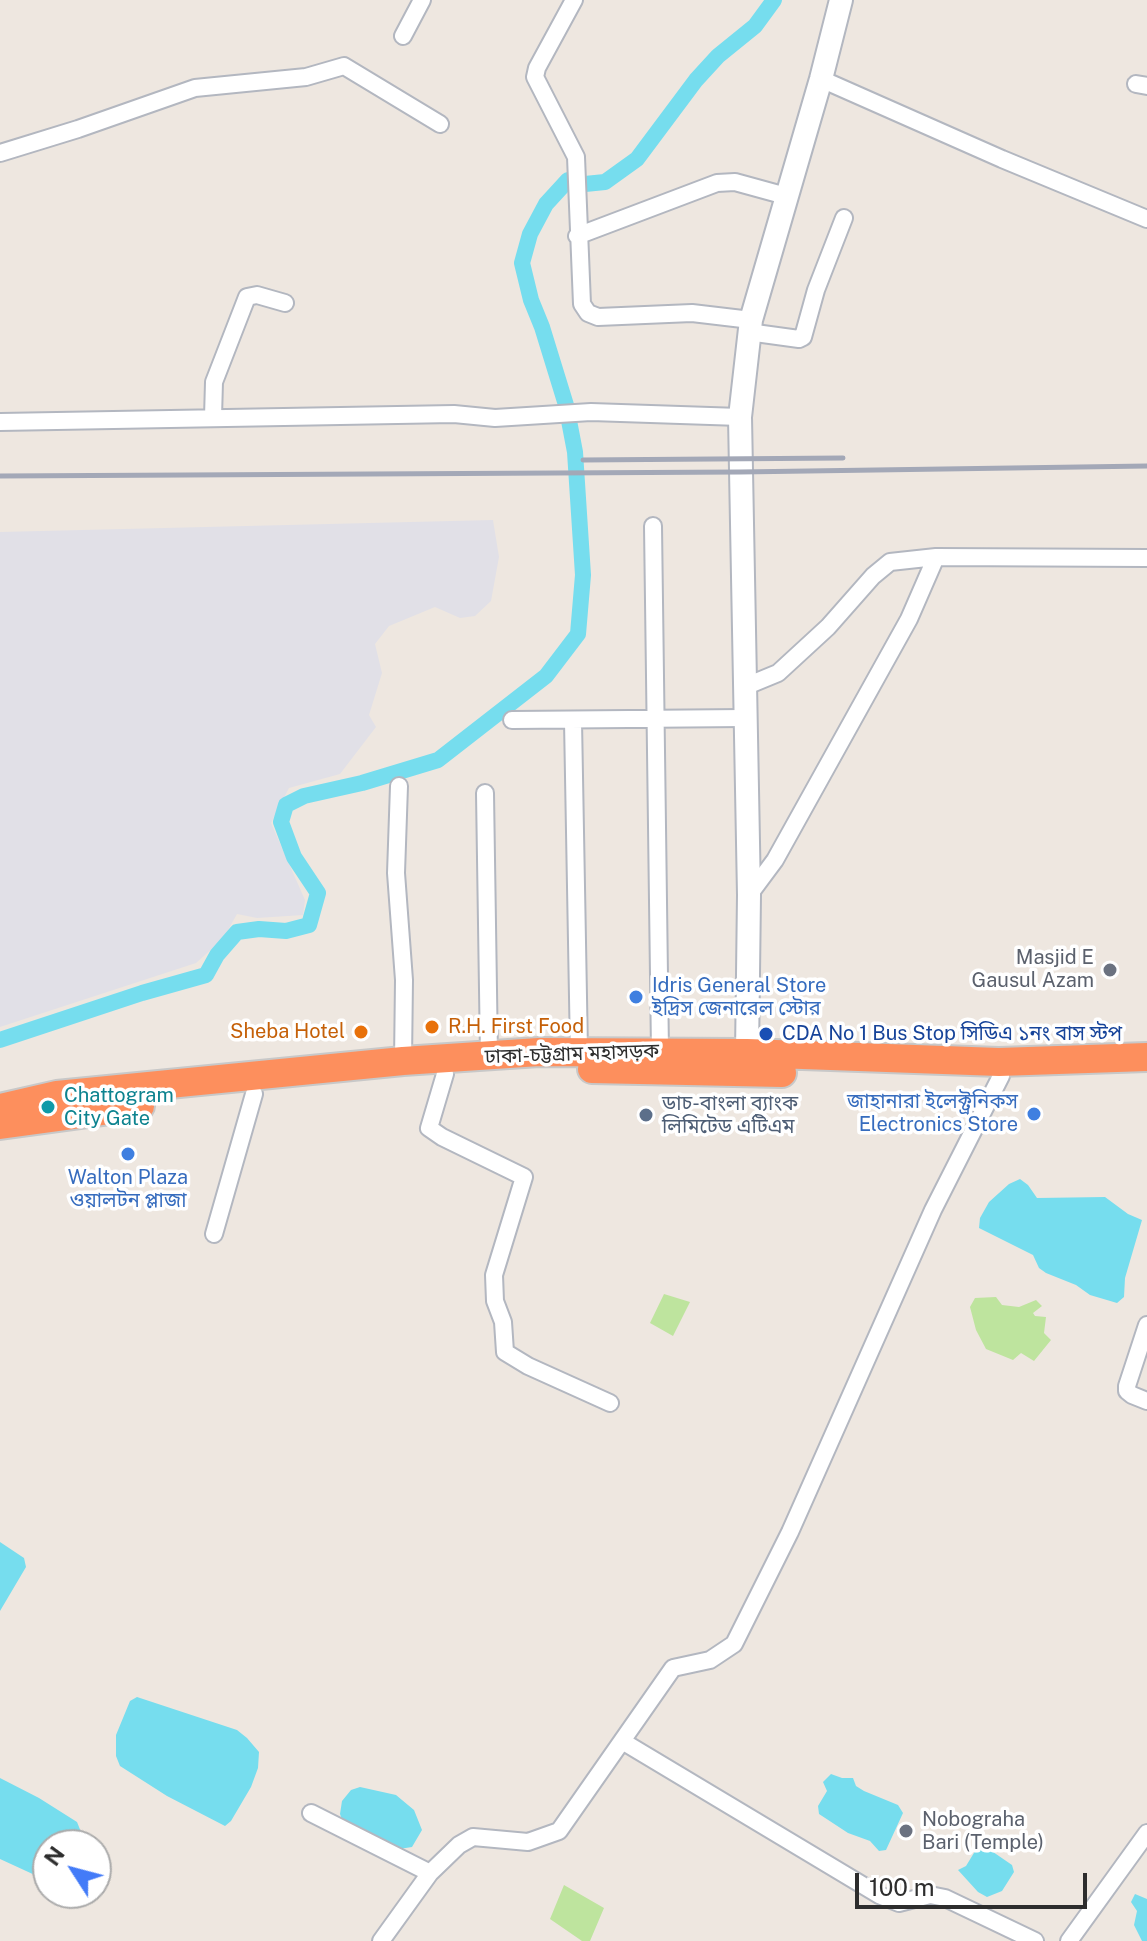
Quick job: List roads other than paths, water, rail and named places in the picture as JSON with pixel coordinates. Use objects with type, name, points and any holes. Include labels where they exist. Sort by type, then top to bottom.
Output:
[{"type":"highway","name":"ঢাকা-চট্টগ্রাম মহাসড়ক","points":[[0,1125],[238,1090],[403,1061],[489,1055],[660,1051],[999,1062],[1147,1057]]},
{"type":"highway","name":"ঢাকা-চট্টগ্রাম মহাসড়ক","points":[[0,1108],[57,1095],[238,1090],[535,1067],[1001,1076],[1147,1074]]},
{"type":"street","points":[[403,36],[422,0]]},
{"type":"street","points":[[574,0],[535,77],[576,157],[582,304],[588,313],[598,317],[692,313],[799,339],[803,337],[816,290],[844,218]]},
{"type":"street","points":[[747,1053],[749,895],[740,417],[749,326],[841,0]]},
{"type":"street","points":[[0,153],[195,88],[306,77],[344,66],[440,124]]},
{"type":"street","points":[[821,79],[1147,219]]},
{"type":"street","points":[[577,236],[717,183],[735,182],[786,196]]},
{"type":"street","points":[[213,417],[214,382],[247,297],[257,295],[285,303]]},
{"type":"street","points":[[0,422],[454,414],[495,418],[591,412],[740,417]]},
{"type":"street","points":[[653,526],[660,1051]]},
{"type":"street","points":[[744,687],[778,673],[828,627],[873,576],[890,562],[936,557],[1147,558]]},
{"type":"street","points":[[749,895],[775,860],[909,619],[936,557]]},
{"type":"street","points":[[512,720],[745,718]]},
{"type":"street","points":[[573,721],[579,1052]]},
{"type":"street","points":[[399,786],[396,873],[404,980],[403,1061]]},
{"type":"street","points":[[485,793],[489,1055]]},
{"type":"street","points":[[445,1074],[429,1128],[524,1177],[494,1275],[495,1301],[503,1322],[505,1352],[528,1366],[610,1403]]},
{"type":"street","points":[[381,1941],[430,1873],[459,1845],[473,1837],[528,1842],[559,1831],[673,1668],[710,1660],[734,1644],[790,1532],[933,1210],[1001,1076]]},
{"type":"street","points":[[214,1234],[238,1090]]},
{"type":"street","points":[[1147,1325],[1127,1386],[1127,1391],[1132,1395],[1147,1401]]},
{"type":"street","points":[[622,1741],[879,1895],[899,1903],[930,1895],[945,1898],[1035,1941]]},
{"type":"street","points":[[311,1813],[430,1873]]},
{"type":"street","points":[[1069,1941],[1147,1833]]},
{"type":"water","points":[[1020,1179],[1037,1198],[1105,1197],[1142,1220],[1125,1278],[1124,1297],[1117,1303],[1090,1295],[1076,1285],[1046,1273],[1039,1268],[1033,1255],[979,1228],[980,1218],[989,1202],[1009,1184]]},
{"type":"water","points":[[0,1542],[24,1558],[26,1567],[0,1611]]},
{"type":"water","points":[[137,1697],[237,1730],[259,1752],[258,1768],[251,1787],[225,1826],[167,1796],[120,1766],[116,1756],[116,1735],[130,1701]]},
{"type":"water","points":[[831,1774],[853,1778],[856,1786],[864,1791],[898,1805],[903,1813],[886,1850],[879,1851],[870,1841],[848,1833],[819,1814],[818,1806],[827,1791],[823,1782]]},
{"type":"water","points":[[0,1778],[77,1822],[80,1829],[32,1829],[32,1874],[0,1859]]},
{"type":"water","points":[[360,1787],[396,1795],[414,1810],[422,1830],[412,1847],[393,1850],[344,1825],[340,1814],[342,1801],[351,1790]]},
{"type":"water","points":[[980,1843],[1012,1865],[1014,1872],[1002,1891],[987,1897],[978,1892],[958,1870],[966,1866]]},
{"type":"water","points":[[1135,1894],[1147,1899],[1147,1941],[1142,1941],[1134,1925],[1137,1911],[1131,1902]]},
{"type":"waterway","points":[[0,1040],[206,975],[217,955],[237,932],[259,929],[286,931],[309,925],[318,893],[294,857],[281,822],[286,805],[304,796],[362,783],[438,760],[546,676],[578,634],[583,575],[575,452],[566,405],[522,263],[530,234],[546,204],[568,180],[585,184],[605,182],[637,159],[696,80],[718,56],[755,26],[774,0]]},
{"type":"railway","points":[[583,460],[843,458]]},
{"type":"railway","points":[[0,476],[740,472],[1147,466]]},
{"type":"place","name":"Masjid E Gausul Azam","points":[[1110,970]]},
{"type":"place","name":"Idris General Store ইদ্রিস জেনারেল স্টোর","points":[[636,997]]},
{"type":"place","name":"R.H. First Food","points":[[432,1027]]},
{"type":"place","name":"Sheba Hotel","points":[[361,1032]]},
{"type":"place","name":"CDA No 1 Bus Stop সিডিএ ১নং বাস স্টপ","points":[[766,1034]]},
{"type":"place","name":"Chattogram City Gate","points":[[48,1107]]},
{"type":"place","name":"জাহানারা ইলেক্ট্রনিকস Electronics Store","points":[[1034,1114]]},
{"type":"place","name":"ডাচ-বাংলা ব্যাংক লিমিটেড এটিএম","points":[[646,1115]]},
{"type":"place","name":"Walton Plaza ওয়ালটন প্লাজা","points":[[128,1154]]},
{"type":"place","name":"Nobograha Bari (Temple)","points":[[906,1831]]}]
